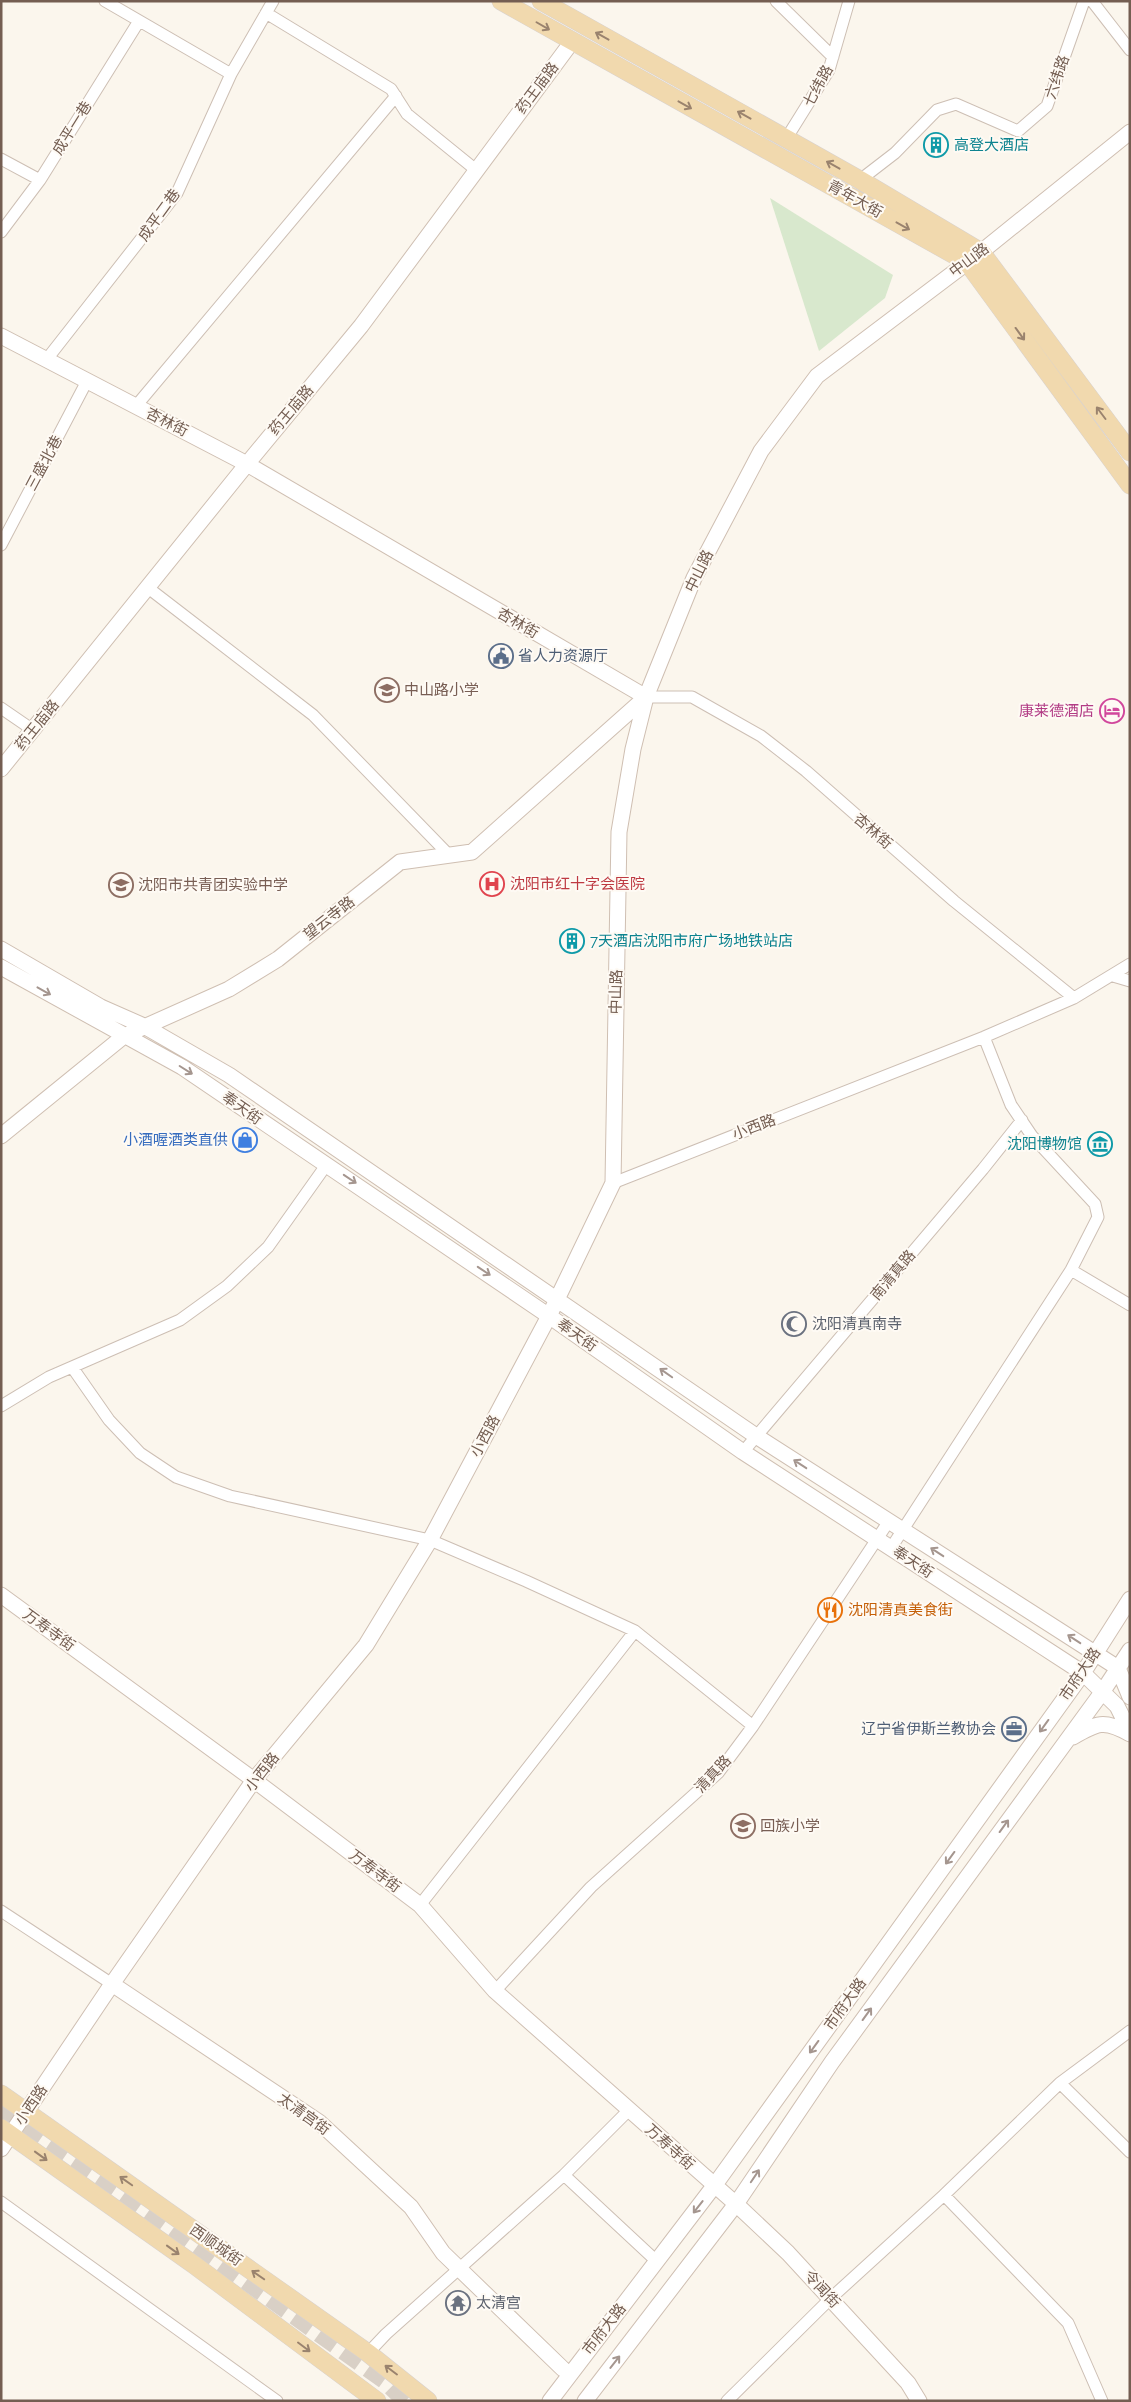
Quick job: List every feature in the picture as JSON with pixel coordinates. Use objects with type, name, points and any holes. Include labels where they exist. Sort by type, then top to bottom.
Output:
[{"type":"main road","name":"青年大街","points":[[500,1],[572,43],[974,257],[1130,485]]},
{"type":"main road","name":"青年大街","points":[[541,1],[860,180],[974,257],[1130,452]]},
{"type":"main road","name":"西顺城街","points":[[1,2094],[368,2353],[428,2401]]},
{"type":"main road","name":"西顺城街","points":[[4,2137],[185,2258],[377,2401]]},
{"type":"street","points":[[105,1],[231,74]]},
{"type":"street","name":"成平二巷","points":[[46,359],[177,192],[231,74],[273,1]]},
{"type":"street","points":[[776,1],[833,57]]},
{"type":"street","name":"七纬路","points":[[786,139],[830,70],[848,1]]},
{"type":"street","name":"六纬路","points":[[860,180],[895,153],[937,110],[956,104],[1018,131],[1047,106],[1084,1]]},
{"type":"street","points":[[1092,1],[1130,50]]},
{"type":"street","points":[[266,12],[391,89],[407,114],[476,170]]},
{"type":"street","name":"成平一巷","points":[[1,232],[40,180],[139,21]]},
{"type":"street","name":"药王庙路","points":[[1,769],[361,326],[572,43]]},
{"type":"street","points":[[136,406],[396,96]]},
{"type":"street","name":"中山路","points":[[613,1183],[619,832],[632,749],[646,697],[694,578],[761,451],[817,376],[974,257],[1130,132]]},
{"type":"street","points":[[1,159],[40,180]]},
{"type":"street","name":"杏林街","points":[[1,336],[247,464],[646,697],[692,697],[761,736],[806,771],[954,902],[1074,998]]},
{"type":"street","name":"三盛北巷","points":[[1,545],[87,380]]},
{"type":"street","points":[[148,587],[313,715],[449,855]]},
{"type":"street","name":"望云寺路","points":[[1,1136],[124,1036],[229,989],[278,959],[400,862],[472,852],[646,697]]},
{"type":"street","points":[[1,708],[32,730]]},
{"type":"street","name":"奉天街","points":[[1,949],[101,1007],[144,1026],[229,1075],[756,1436],[1118,1668]]},
{"type":"street","name":"小西路","points":[[4,2137],[26,2111],[254,1780],[366,1645],[430,1540],[549,1316],[613,1183],[984,1037],[1074,998],[1130,964]]},
{"type":"street","name":"奉天街","points":[[1,966],[182,1067],[328,1164],[743,1452],[1083,1673],[1117,1706],[1130,1733]]},
{"type":"street","points":[[1112,976],[1130,980]]},
{"type":"street","points":[[891,1548],[1071,1270],[1098,1217],[1095,1204],[1032,1136],[1011,1105],[984,1037]]},
{"type":"street","name":"南清真路","points":[[743,1452],[1022,1120]]},
{"type":"street","points":[[1,1406],[49,1377],[180,1320],[227,1286],[268,1246],[328,1164]]},
{"type":"street","points":[[1071,1270],[1130,1305]]},
{"type":"street","points":[[72,1367],[110,1420],[140,1452],[176,1477],[230,1496],[430,1540],[636,1631],[753,1726]]},
{"type":"street","name":"清真路","points":[[495,1991],[591,1887],[718,1773],[753,1726],[889,1521]]},
{"type":"street","name":"万寿寺街","points":[[1,1596],[254,1780],[420,1905],[495,1991],[714,2186]]},
{"type":"street","name":"市府大路","points":[[550,2401],[714,2186],[1083,1673],[1130,1599]]},
{"type":"street","points":[[420,1905],[636,1631]]},
{"type":"street","name":"市府大路","points":[[585,2401],[736,2204],[832,2062],[1103,1691],[1130,1650]]},
{"type":"street","points":[[1118,1668],[1130,1697]]},
{"type":"street","points":[[1067,1740],[1096,1724],[1106,1724],[1130,1733]]},
{"type":"street","name":"太清宫街","points":[[1,1912],[319,2122],[411,2207],[443,2253],[461,2268],[563,2369]]},
{"type":"street","points":[[727,2401],[831,2298],[944,2195],[1060,2084],[1130,2031]]},
{"type":"street","points":[[1060,2084],[1130,2152]]},
{"type":"street","points":[[368,2353],[386,2334],[564,2175],[629,2110]]},
{"type":"street","points":[[564,2175],[651,2256]]},
{"type":"street","name":"令闻街","points":[[714,2186],[736,2204],[831,2298],[908,2383],[919,2401]]},
{"type":"street","points":[[944,2195],[1068,2323],[1102,2401]]},
{"type":"street","points":[[1,2202],[277,2401]]},
{"type":"green space","points":[[770,198],[893,275],[885,298],[819,351]]},
{"type":"tunnel","points":[[1,2108],[118,2188],[386,2380],[407,2401]]},
{"type":"place","name":"高登大酒店","points":[[936,145]]},
{"type":"place","name":"省人力资源厅","points":[[501,656]]},
{"type":"place","name":"中山路小学","points":[[387,690]]},
{"type":"place","name":"康莱德酒店","points":[[1112,711]]},
{"type":"place","name":"沈阳市红十字会医院","points":[[492,884]]},
{"type":"place","name":"沈阳市共青团实验中学","points":[[121,885]]},
{"type":"place","name":"7天酒店沈阳市府广场地铁站店","points":[[572,941]]},
{"type":"place","name":"小酒喔酒类直供","points":[[245,1140]]},
{"type":"place","name":"沈阳博物馆","points":[[1100,1144]]},
{"type":"place","name":"沈阳清真南寺","points":[[794,1324]]},
{"type":"place","name":"沈阳清真美食街","points":[[830,1610]]},
{"type":"place","name":"辽宁省伊斯兰教协会","points":[[1014,1729]]},
{"type":"place","name":"回族小学","points":[[743,1826]]},
{"type":"place","name":"太清宫","points":[[458,2303]]}]
